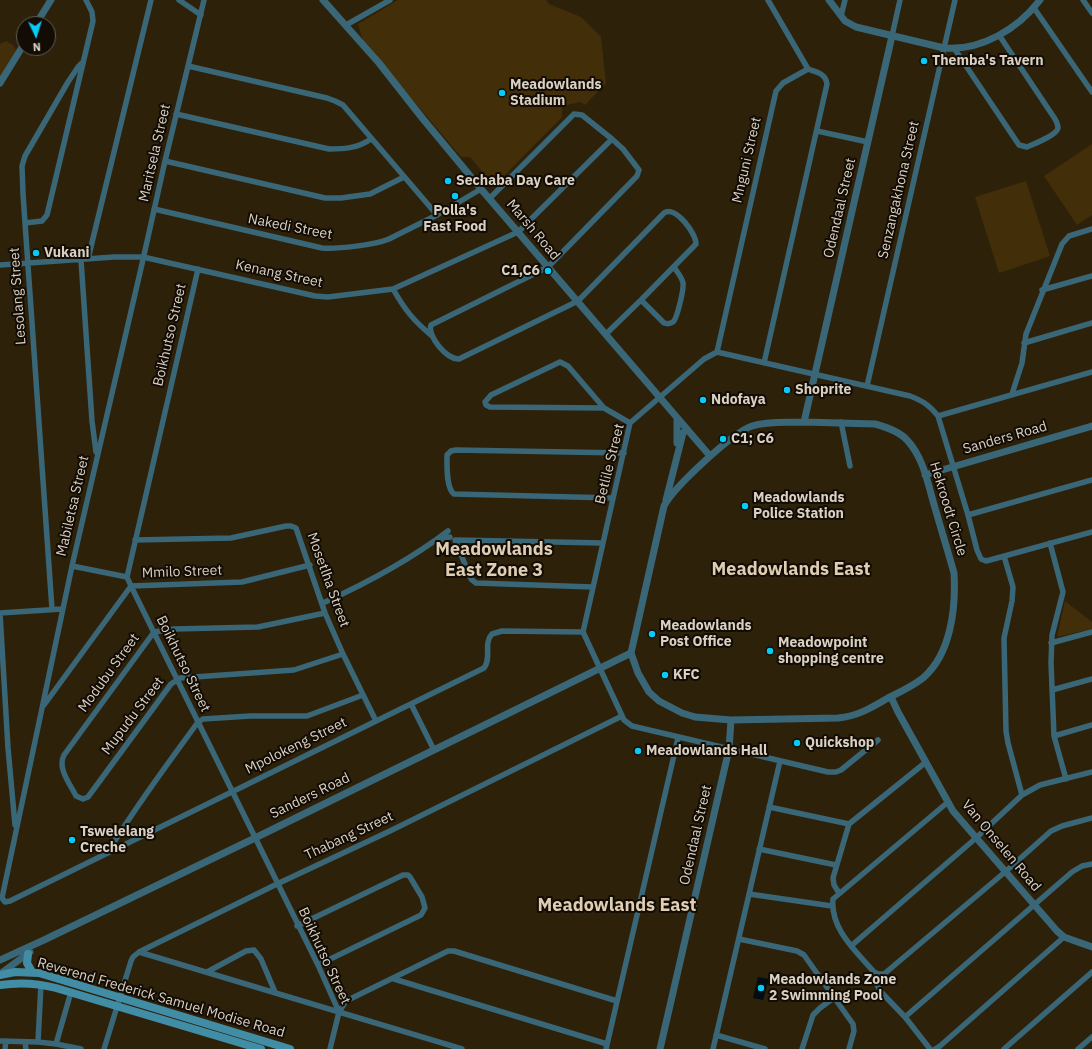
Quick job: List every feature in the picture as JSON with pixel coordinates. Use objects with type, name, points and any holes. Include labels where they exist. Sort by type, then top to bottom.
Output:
[{"type":"main road","points":[[28,954],[26,963],[32,972]]},
{"type":"main road","name":"Reverend Frederick Samuel Modise Road","points":[[0,975],[15,972],[32,972],[252,1048],[261,1049]]},
{"type":"main road","name":"Reverend Frederick Samuel Modise Road","points":[[0,985],[20,982],[41,984],[71,992],[118,1001],[290,1049]]},
{"type":"street","points":[[41,16],[50,0]]},
{"type":"street","name":"Lesolang Street","points":[[52,609],[22,168],[24,156],[68,82],[82,63],[93,21],[92,12],[86,0]]},
{"type":"street","points":[[88,259],[151,0]]},
{"type":"street","points":[[179,0],[201,15]]},
{"type":"street","name":"Maritsela Street","points":[[130,312],[204,0]]},
{"type":"street","name":"Marsh Road","points":[[323,0],[378,63],[481,189],[710,456]]},
{"type":"street","points":[[346,25],[390,0]]},
{"type":"street","points":[[764,363],[827,81],[821,74],[808,69],[768,0]]},
{"type":"street","points":[[829,0],[841,16],[848,23],[856,27],[944,48],[970,46],[999,35],[1022,20],[1040,0]]},
{"type":"street","points":[[841,16],[845,0]]},
{"type":"street","name":"Odendaal Street","points":[[804,422],[900,0]]},
{"type":"street","name":"Senzangakhona Street","points":[[867,386],[955,0]]},
{"type":"street","points":[[1083,0],[1092,13]]},
{"type":"street","points":[[1034,8],[1092,91]]},
{"type":"street","points":[[954,48],[1019,145],[1027,147],[1055,133],[1058,128],[1056,121],[999,35]]},
{"type":"street","points":[[0,83],[17,56]]},
{"type":"street","points":[[25,223],[42,221],[48,215],[82,63]]},
{"type":"street","points":[[188,66],[335,101],[343,106],[437,215]]},
{"type":"street","name":"Mnguni Street","points":[[717,352],[776,91],[783,83],[808,69]]},
{"type":"street","points":[[176,114],[329,149],[355,148],[363,145],[371,139]]},
{"type":"street","points":[[432,336],[429,330],[431,325],[548,267],[638,175],[639,170],[612,139],[582,116],[576,114],[572,115],[490,198]]},
{"type":"street","points":[[817,131],[868,142]]},
{"type":"street","name":"Kenang Street","points":[[0,265],[114,257],[143,257],[324,297],[393,290],[518,232],[612,139]]},
{"type":"street","points":[[165,161],[325,198],[345,198],[370,194],[404,177]]},
{"type":"street","name":"Nakedi Street","points":[[154,209],[322,248],[330,248],[386,241],[437,215],[481,189]]},
{"type":"street","points":[[393,290],[415,322],[432,336],[446,353],[458,360],[578,301],[664,213],[669,211],[675,213],[689,228],[696,240],[694,246],[606,334]]},
{"type":"street","points":[[1012,394],[1022,363],[1026,334],[1042,290],[1062,244],[1069,236],[1092,229]]},
{"type":"street","points":[[81,260],[92,421],[97,456]]},
{"type":"street","points":[[641,300],[664,324],[674,321],[684,286],[682,279],[674,267]]},
{"type":"street","name":"Boikhutso Street","points":[[198,269],[127,577],[297,926],[318,966],[339,1012],[330,1049]]},
{"type":"street","points":[[1042,290],[1092,276]]},
{"type":"street","name":"Mabiletsa Street","points":[[43,707],[62,609],[130,312]]},
{"type":"street","points":[[1024,343],[1092,323]]},
{"type":"street","points":[[717,352],[910,396],[929,405],[938,416],[979,555],[986,561],[1092,532]]},
{"type":"street","name":"Betlile Street","points":[[583,632],[630,423],[704,359],[717,352]]},
{"type":"street","points":[[604,408],[490,406],[486,405],[486,400],[491,395],[560,362],[568,366],[604,408],[630,423]]},
{"type":"street","points":[[938,416],[1092,372]]},
{"type":"street","points":[[677,418],[678,453]]},
{"type":"street","name":"Hekroodt Circle","points":[[804,422],[841,422],[885,426],[901,434],[916,451],[925,474],[954,573],[950,628],[946,643],[927,674],[913,685],[858,715],[848,717],[731,720],[695,717],[671,708],[648,692],[631,653],[664,506],[674,491],[710,456],[738,434],[750,427],[758,425],[804,422]]},
{"type":"street","points":[[841,422],[850,466]]},
{"type":"street","name":"Sanders Road","points":[[925,474],[1092,426]]},
{"type":"street","points":[[664,506],[683,433],[687,429]]},
{"type":"street","points":[[613,498],[454,494],[451,492],[449,485],[447,455],[451,451],[624,453]]},
{"type":"street","points":[[968,516],[1092,480]]},
{"type":"street","name":"Mosetlha Street","points":[[136,540],[231,538],[286,526],[291,526],[298,530],[326,613],[343,654],[376,721]]},
{"type":"street","points":[[323,603],[390,569],[448,531]]},
{"type":"street","points":[[433,542],[452,539],[603,543]]},
{"type":"street","points":[[452,539],[474,583],[593,587]]},
{"type":"street","points":[[1050,543],[1063,592],[1051,643],[1054,736],[1066,779]]},
{"type":"street","points":[[1004,556],[1012,578],[1013,587],[1004,644],[1006,731],[1008,744],[1022,795]]},
{"type":"street","name":"Mmilo Street","points":[[43,707],[131,586],[242,582],[310,565]]},
{"type":"street","points":[[72,566],[127,577]]},
{"type":"street","points":[[15,829],[8,748],[0,613],[62,609]]},
{"type":"street","name":"Modubu Street","points":[[76,796],[62,768],[62,758],[154,632],[174,629],[258,627],[326,613]]},
{"type":"street","name":"Mpolokeng Street","points":[[15,829],[2,896],[5,902],[10,901],[484,668],[488,660],[488,639],[492,634],[502,631],[583,632]]},
{"type":"street","points":[[583,632],[622,716],[627,723],[632,726],[828,772],[836,772],[850,764],[878,740]]},
{"type":"street","points":[[1051,643],[1092,632]]},
{"type":"street","name":"Sanders Road","points":[[0,960],[255,838],[631,653]]},
{"type":"street","name":"Mupudu Street","points":[[76,796],[83,798],[88,797],[171,684],[177,679],[186,676],[294,670],[343,654]]},
{"type":"street","points":[[1052,690],[1092,679]]},
{"type":"street","points":[[107,852],[198,722],[205,718],[213,717],[307,716],[363,695]]},
{"type":"street","name":"Van Onselen Road","points":[[891,697],[956,814],[1005,872],[1064,937],[1092,946]]},
{"type":"street","points":[[411,704],[434,750]]},
{"type":"street","points":[[15,829],[43,707]]},
{"type":"street","name":"Thabang Street","points":[[139,952],[277,884],[390,831],[622,716]]},
{"type":"street","name":"Odendaal Street","points":[[660,1049],[729,749],[731,720]]},
{"type":"street","points":[[1054,736],[1092,725]]},
{"type":"street","points":[[394,978],[607,1046],[678,738]]},
{"type":"street","points":[[713,1049],[780,761]]},
{"type":"street","points":[[840,893],[834,885],[833,878],[849,824],[926,762]]},
{"type":"street","points":[[851,946],[976,838],[1022,795],[1040,785],[1092,772]]},
{"type":"street","points":[[948,802],[833,899],[832,906],[841,934],[874,972],[878,974],[884,974],[1005,872],[1051,831],[1062,826],[1092,818]]},
{"type":"street","points":[[769,807],[849,824]]},
{"type":"street","points":[[759,849],[836,865]]},
{"type":"street","points":[[905,1017],[1072,872],[1082,866],[1092,864]]},
{"type":"street","points":[[297,926],[402,875],[408,875],[410,877],[422,897],[425,908],[421,915],[318,966]]},
{"type":"street","points":[[749,894],[832,906]]},
{"type":"street","points":[[935,1049],[1064,937]]},
{"type":"street","points":[[739,939],[801,953],[808,959],[853,1024],[854,1031],[849,1049]]},
{"type":"street","points":[[0,975],[44,940]]},
{"type":"street","points":[[207,972],[246,951],[254,950],[261,959],[275,992]]},
{"type":"street","points":[[339,1012],[346,1002],[446,952],[454,951],[617,1001]]},
{"type":"street","points":[[104,1049],[131,961],[139,952],[462,1049]]},
{"type":"street","points":[[1004,1049],[1092,972]]},
{"type":"street","points":[[878,974],[877,985],[881,992],[905,1017],[930,1049]]},
{"type":"street","points":[[38,1042],[41,984]]},
{"type":"street","points":[[56,1044],[71,992]]},
{"type":"street","points":[[802,1049],[813,1015],[835,997]]},
{"type":"street","points":[[716,1035],[765,1049]]},
{"type":"street","points":[[1078,1049],[1092,1037]]},
{"type":"street","points":[[5,1049],[3,1041],[38,1042],[81,1049]]},
{"type":"street","points":[[24,1042],[26,1049]]},
{"type":"shaded area","name":"Meadowlands Stadium","points":[[398,0],[546,0],[549,4],[581,17],[601,37],[606,83],[585,105],[581,102],[562,106],[562,117],[498,182],[490,181],[470,157],[461,157],[363,41],[358,24]]},
{"type":"shaded area","points":[[6,41],[13,45],[16,50],[0,77],[0,44]]},
{"type":"shaded area","points":[[1092,144],[1092,215],[1077,225],[1044,176]]},
{"type":"shaded area","points":[[1026,181],[1050,256],[999,273],[975,197]]},
{"type":"shaded area","points":[[1065,601],[1092,622],[1092,629],[1057,637]]},
{"type":"shaded area","name":"Meadowlands Zone 2 Swimming Pool","points":[[758,977],[769,979],[763,1000],[753,998]]},
{"type":"place","name":"Themba's Tavern","points":[[924,61]]},
{"type":"place","name":"Meadowlands Stadium","points":[[502,93]]},
{"type":"place","name":"Sechaba Day Care","points":[[448,181]]},
{"type":"place","name":"Polla's Fast Food","points":[[455,196]]},
{"type":"place","name":"Vukani","points":[[36,253]]},
{"type":"place","name":"C1,C6","points":[[548,271]]},
{"type":"place","name":"Shoprite","points":[[787,390]]},
{"type":"place","name":"Ndofaya","points":[[703,400]]},
{"type":"place","name":"C1; C6","points":[[723,439]]},
{"type":"place","name":"Meadowlands Police Station","points":[[745,506]]},
{"type":"place","name":"Meadowlands Post Office","points":[[652,634]]},
{"type":"place","name":"Meadowpoint shopping centre","points":[[770,651]]},
{"type":"place","name":"KFC","points":[[665,675]]},
{"type":"place","name":"Quickshop","points":[[797,743]]},
{"type":"place","name":"Meadowlands Hall","points":[[638,751]]},
{"type":"place","name":"Tswelelang Creche","points":[[72,840]]},
{"type":"place","name":"Meadowlands Zone 2 Swimming Pool","points":[[761,988]]},
{"type":"district","name":"Meadowlands East Zone 3","points":[[494,560]]},
{"type":"district","name":"Meadowlands East","points":[[791,570]]},
{"type":"district","name":"Meadowlands East","points":[[617,906]]}]
